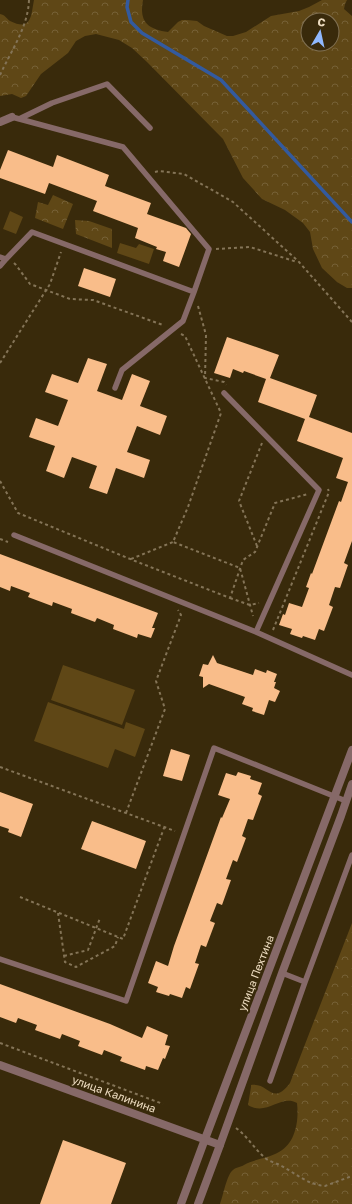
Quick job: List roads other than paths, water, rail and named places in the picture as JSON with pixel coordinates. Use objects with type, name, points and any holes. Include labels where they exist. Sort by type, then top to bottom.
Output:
[{"type":"street","points":[[0,116],[16,118]]},
{"type":"street","points":[[0,122],[16,118]]},
{"type":"street","name":"улица Пехтина","points":[[181,1204],[352,750]]},
{"type":"street","points":[[198,1204],[352,784]]},
{"type":"street","name":"улица Калинина","points":[[0,1065],[220,1145]]},
{"type":"lane","points":[[16,118],[52,103],[107,84],[150,128]]},
{"type":"lane","points":[[16,118],[123,148],[209,249],[183,321],[122,370],[115,388]]},
{"type":"lane","points":[[0,266],[32,232],[194,292]]},
{"type":"lane","points":[[0,256],[6,259]]},
{"type":"lane","points":[[224,393],[319,490],[256,632]]},
{"type":"lane","points":[[14,535],[256,632],[352,675]]},
{"type":"lane","points":[[0,959],[126,1001],[214,748],[346,801]]},
{"type":"lane","points":[[270,1080],[352,855]]},
{"type":"lane","points":[[282,973],[305,982]]},
{"type":"waterway","points":[[128,0],[127,7],[131,22],[142,33],[221,80],[352,222]]}]
